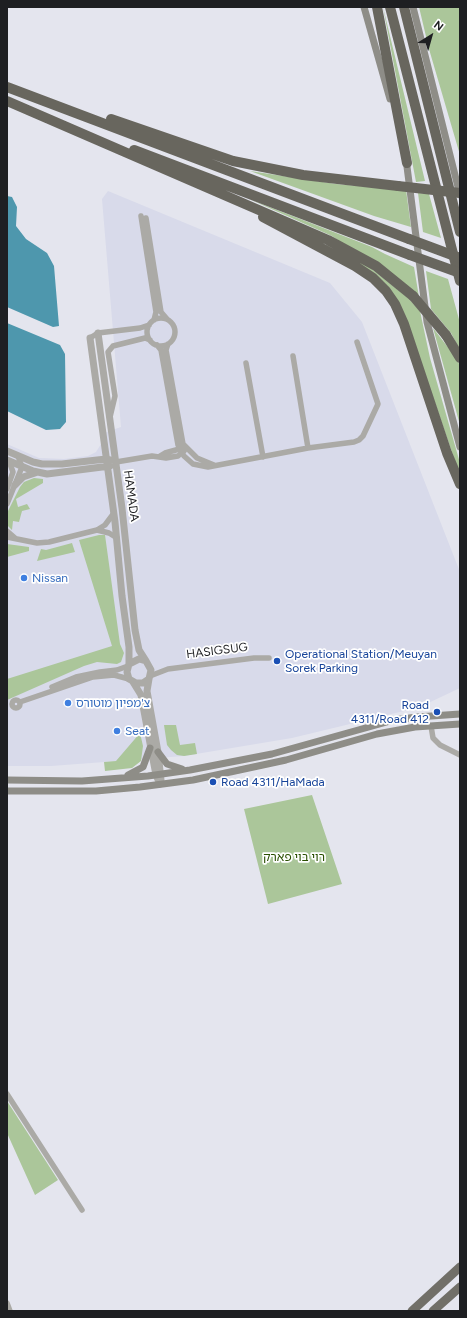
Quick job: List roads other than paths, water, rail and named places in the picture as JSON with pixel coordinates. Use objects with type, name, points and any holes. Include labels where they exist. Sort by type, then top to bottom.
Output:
[{"type":"highway","points":[[377,7],[407,163]]},
{"type":"highway","points":[[390,7],[460,281]]},
{"type":"highway","points":[[404,7],[460,232]]},
{"type":"highway","points":[[7,84],[233,161],[303,175],[460,194]]},
{"type":"highway","points":[[7,87],[460,258]]},
{"type":"highway","points":[[7,101],[270,213],[347,249],[389,275],[413,296],[446,334],[460,358]]},
{"type":"highway","points":[[7,101],[460,273]]},
{"type":"highway","points":[[186,178],[240,204],[355,266],[373,278],[383,288],[399,313],[447,453],[460,484]]},
{"type":"highway","points":[[412,1311],[460,1267]]},
{"type":"highway","points":[[416,1311],[460,1274]]},
{"type":"highway","points":[[433,1311],[460,1287]]},
{"type":"highway","points":[[443,1303],[460,1295]]},
{"type":"main road","points":[[364,7],[407,163],[429,329],[460,447]]},
{"type":"main road","points":[[413,7],[460,194]]},
{"type":"main road","points":[[7,780],[55,782],[119,779],[159,775],[272,754],[394,720],[460,714]]},
{"type":"main road","points":[[7,791],[96,791],[160,784],[227,774],[286,760],[377,734],[431,726],[460,724]]},
{"type":"main road","points":[[119,779],[134,774],[143,768],[148,758],[150,748]]},
{"type":"main road","points":[[158,752],[170,766],[190,770]]},
{"type":"street","points":[[154,320],[156,312],[143,217],[161,312],[175,330],[173,338],[168,344],[166,350],[183,444],[197,458],[216,465]]},
{"type":"street","points":[[90,338],[98,333],[140,328],[149,325],[158,318],[167,319]]},
{"type":"street","points":[[149,325],[147,331],[150,340]]},
{"type":"street","name":"HAMADA","points":[[98,333],[116,462],[135,630],[139,650],[148,663]]},
{"type":"street","name":"HAMADA","points":[[90,338],[117,538],[121,590],[129,647],[129,665]]},
{"type":"street","points":[[110,419],[115,396],[108,352],[113,346],[145,338],[158,345],[161,350],[178,446],[193,464],[202,466],[216,465],[308,448],[354,442],[359,440],[376,410],[378,400],[357,342]]},
{"type":"street","points":[[158,345],[168,344]]},
{"type":"street","points":[[293,356],[308,448]]},
{"type":"street","points":[[246,363],[263,457]]},
{"type":"street","points":[[87,461],[98,456],[105,443]]},
{"type":"street","points":[[7,451],[33,462],[47,465],[106,459],[116,462],[160,456],[187,448]]},
{"type":"street","points":[[7,504],[22,467],[18,456]]},
{"type":"street","points":[[8,461],[37,472],[58,473],[107,468],[116,462]]},
{"type":"street","points":[[7,489],[13,472],[8,461]]},
{"type":"street","points":[[91,469],[102,472],[109,478]]},
{"type":"street","points":[[15,485],[26,475],[37,472]]},
{"type":"street","points":[[7,537],[42,543],[97,530],[105,525],[114,513]]},
{"type":"street","points":[[97,530],[109,533],[117,538]]},
{"type":"street","points":[[7,531],[16,539]]},
{"type":"street","name":"HASIGSUG","points":[[148,663],[158,668],[168,669],[254,658],[269,658]]},
{"type":"street","points":[[36,696],[76,677],[117,670],[139,659],[148,663],[149,678],[147,691],[158,752],[160,784]]},
{"type":"street","points":[[129,665],[127,672],[141,695],[150,748],[159,775]]},
{"type":"street","name":"HASIGSUG","points":[[149,678],[168,669]]},
{"type":"street","points":[[10,707],[14,700],[20,702],[100,676],[119,675],[140,684],[149,678]]},
{"type":"street","points":[[431,726],[433,738],[440,745],[460,755]]},
{"type":"street","points":[[7,1094],[82,1210]]},
{"type":"street","points":[[7,1304],[10,1311]]},
{"type":"water","points":[[7,196],[12,197],[17,207],[16,226],[26,239],[47,253],[54,266],[59,326],[53,327],[7,307]]},
{"type":"water","points":[[7,323],[60,345],[65,354],[66,422],[60,429],[46,430],[7,411]]},
{"type":"place","name":"Nissan","points":[[24,578]]},
{"type":"place","name":"Operational Station/Meuyan Sorek Parking","points":[[277,661]]},
{"type":"place","name":"צ'מפיון מוטורס","points":[[68,703]]},
{"type":"place","name":"Road 4311/Road 412","points":[[437,712]]},
{"type":"place","name":"Seat","points":[[117,731]]},
{"type":"place","name":"Road 4311/HaMada","points":[[213,782]]},
{"type":"park label","name":"רוי בוי פארק","points":[[294,857]]}]
